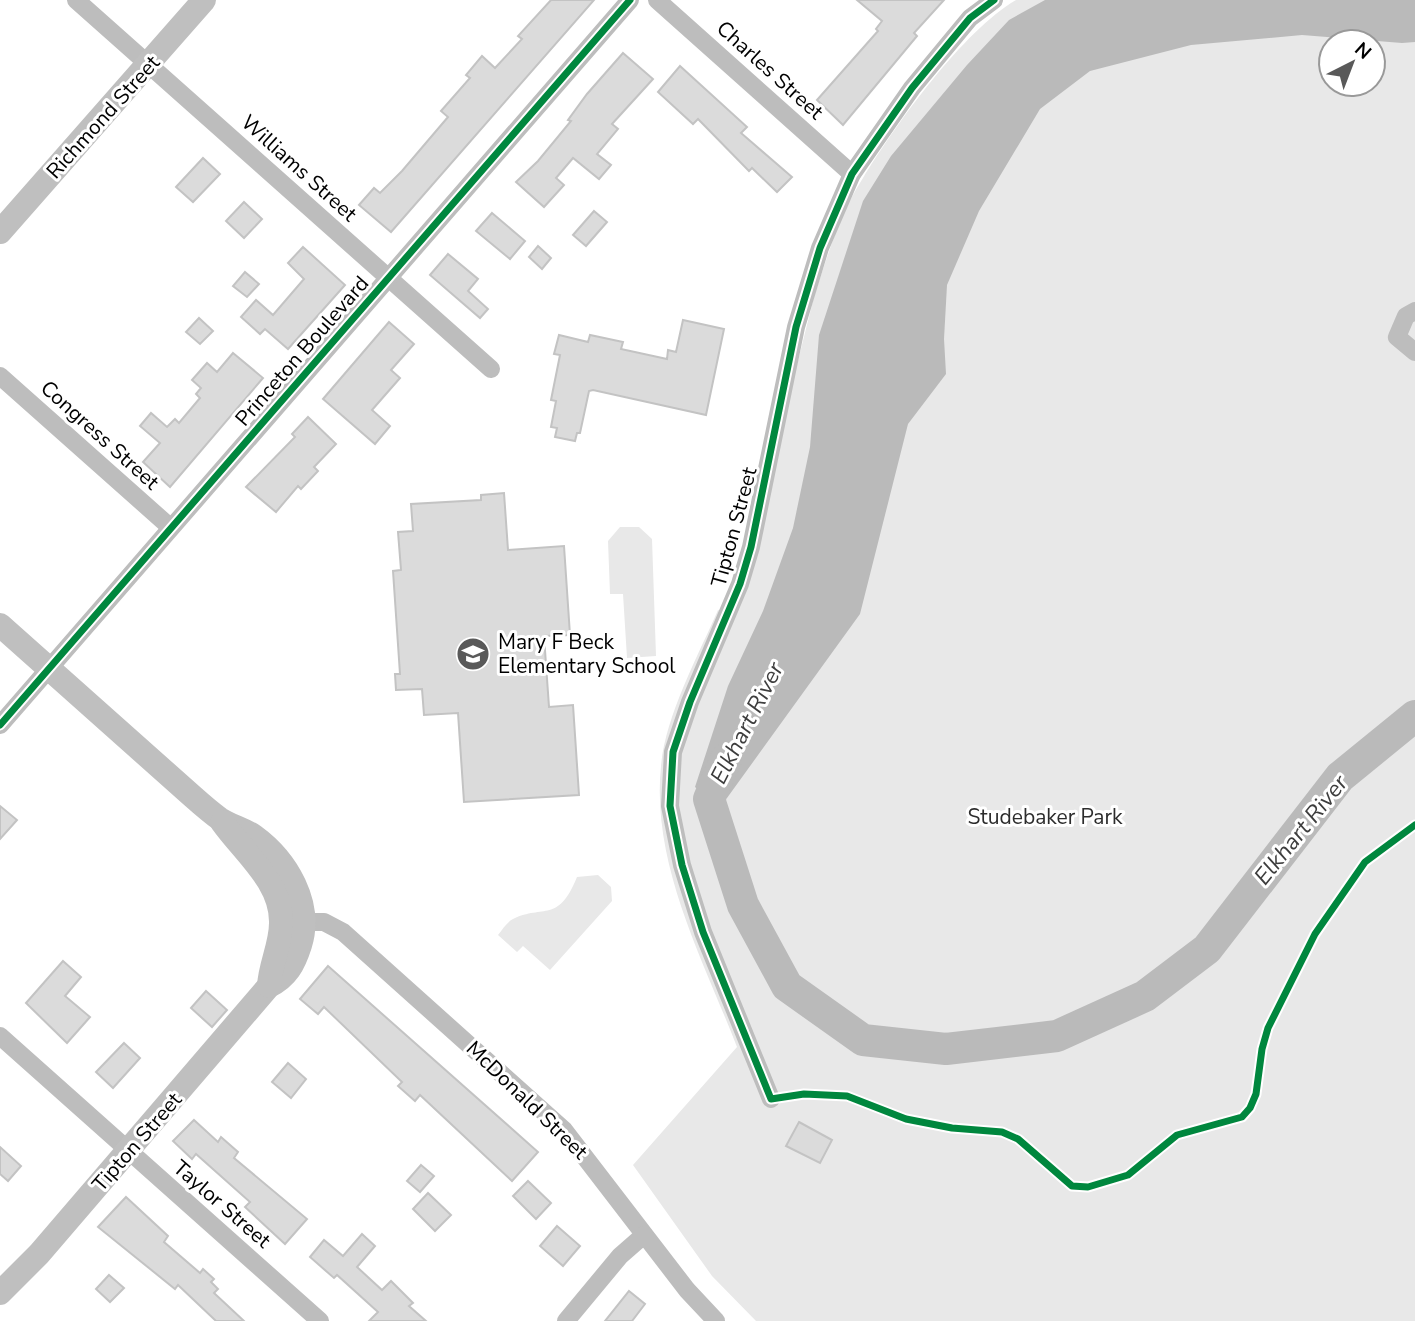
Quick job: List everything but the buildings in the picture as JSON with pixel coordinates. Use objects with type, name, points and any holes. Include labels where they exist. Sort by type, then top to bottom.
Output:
[{"type":"street","name":"Williams Street","points":[[76,0],[491,369]]},
{"type":"street","name":"Richmond Street","points":[[3,221],[149,66],[204,0]]},
{"type":"street","name":"Princeton Boulevard","points":[[0,726],[630,0]]},
{"type":"street","name":"Charles Street","points":[[657,0],[852,174]]},
{"type":"street","name":"Tipton Street","points":[[771,1099],[703,932],[682,865],[670,806],[673,752],[690,702],[740,584],[751,547],[796,327],[820,248],[852,174],[912,88],[970,18],[994,0]]},
{"type":"street","points":[[1415,312],[1406,316],[1397,337],[1415,352]]},
{"type":"street","name":"Congress Street","points":[[0,376],[170,527]]},
{"type":"street","points":[[0,625],[219,818],[253,836],[272,852],[291,876],[293,922]]},
{"type":"street","name":"Tipton Street","points":[[0,1293],[128,1152],[269,986],[284,978],[296,958],[293,922]]},
{"type":"street","name":"McDonald Street","points":[[293,922],[324,922],[343,932],[527,1095],[564,1130],[644,1235],[716,1321]]},
{"type":"street","name":"Taylor Street","points":[[0,1036],[320,1321]]},
{"type":"street","points":[[566,1321],[620,1256],[644,1235]]},
{"type":"green space","name":"Studebaker Park","points":[[1016,0],[1415,0],[1415,1321],[756,1321],[712,1276],[633,1165],[737,1047],[682,910],[664,839],[660,803],[661,766],[669,727],[718,610],[734,615],[814,297],[847,206],[912,106],[974,33]]},
{"type":"green space","points":[[620,527],[639,527],[652,539],[656,656],[627,658],[623,594],[610,594],[608,541]]},
{"type":"green space","points":[[598,875],[611,887],[612,901],[550,970],[523,946],[517,952],[498,935],[513,919],[557,907],[570,892],[577,877]]},
{"type":"water","points":[[1045,0],[1415,0],[1415,42],[1387,42],[1387,28],[1317,28],[1317,36],[1302,35],[1191,45],[1090,71],[1040,109],[979,211],[947,285],[944,339],[946,374],[908,424],[860,614],[727,798],[709,799],[695,787],[728,686],[763,611],[793,528],[810,447],[819,335],[863,201],[891,156],[967,65],[1009,20]]},
{"type":"waterway","name":"Elkhart River","points":[[726,759],[709,799],[743,905],[787,986],[863,1040],[946,1049],[1057,1036],[1145,996],[1207,949],[1340,777],[1415,716]]},
{"type":"cycle path","points":[[0,725],[630,0]]},
{"type":"cycle path","points":[[994,0],[970,18],[912,88],[852,174],[820,248],[796,327],[751,547],[740,584],[690,702],[673,752],[670,806],[682,865],[703,932],[771,1099],[804,1094],[847,1096],[906,1119],[952,1128],[1002,1132],[1018,1139],[1072,1186],[1088,1187],[1128,1175],[1177,1135],[1242,1117],[1250,1108],[1256,1094],[1262,1049],[1268,1028],[1315,934],[1365,862],[1415,825]]},
{"type":"place","name":"Mary F Beck Elementary School","points":[[473,654]]}]
